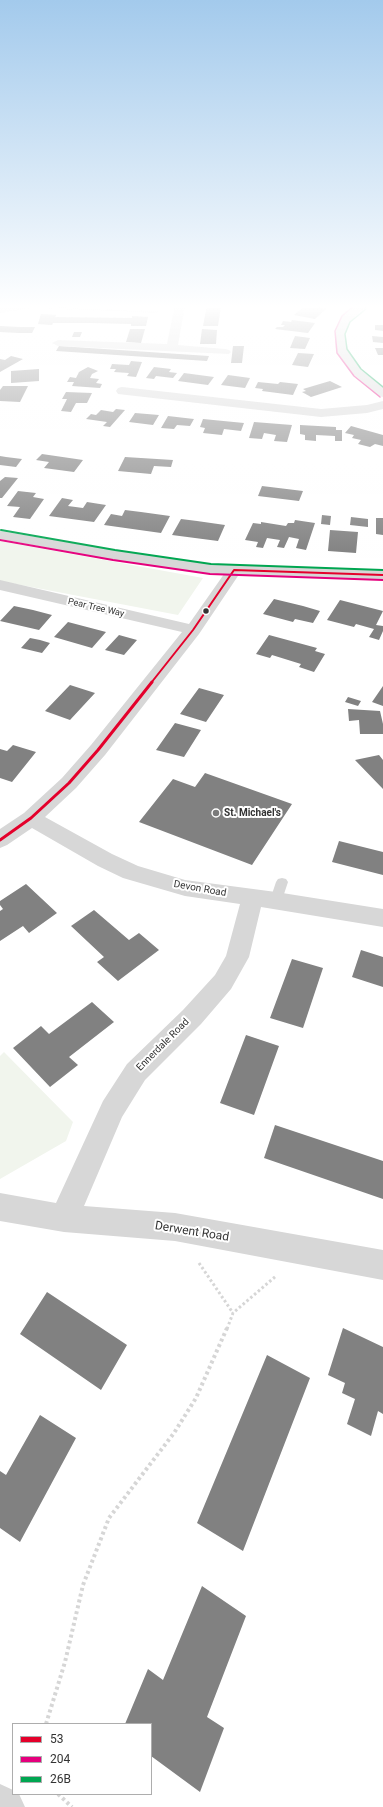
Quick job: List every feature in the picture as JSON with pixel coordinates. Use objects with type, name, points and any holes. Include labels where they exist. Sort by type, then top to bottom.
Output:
[{"type":"street","points":[[122,391],[321,413],[367,409],[383,405]]},
{"type":"street","points":[[0,535],[114,555],[211,569],[383,575]]},
{"type":"street","points":[[0,840],[31,818],[69,783],[98,750],[193,630],[234,570]]},
{"type":"street","name":"Pear Tree Way","points":[[0,585],[193,630]]},
{"type":"street","name":"Devon Road","points":[[31,818],[105,860],[131,872],[186,888],[270,893],[383,918]]},
{"type":"street","name":"Ennerdale Road","points":[[64,1218],[112,1109],[136,1072],[192,1017],[223,982],[270,893]]},
{"type":"street","name":"Derwent Road","points":[[0,1207],[64,1218],[175,1227],[305,1252],[383,1265]]},
{"type":"street","points":[[0,1804],[5,1807]]},
{"type":"path","points":[[175,1227],[233,1313]]},
{"type":"path","points":[[46,1723],[65,1662],[83,1585],[109,1518],[174,1433],[196,1398],[218,1351],[233,1313],[305,1252]]},
{"type":"path","points":[[59,1795],[72,1807]]},
{"type":"shaded area","points":[[0,541],[203,578],[178,615],[0,581]]},
{"type":"shaded area","points":[[4,1052],[73,1122],[66,1141],[0,1179],[0,1056]]},
{"type":"building","points":[[26,389],[20,402],[0,401],[0,390]]},
{"type":"building","points":[[263,389],[296,389],[293,395],[262,391]]},
{"type":"building","points":[[303,389],[335,389],[311,397],[302,392],[306,391]]},
{"type":"building","points":[[66,392],[92,393],[87,403],[76,403],[71,412],[61,411],[67,399],[62,399]]},
{"type":"building","points":[[116,409],[125,410],[110,427],[103,426],[107,422],[86,419],[91,414],[96,415],[101,410],[113,412]]},
{"type":"building","points":[[135,413],[159,415],[153,425],[129,422]]},
{"type":"building","points":[[168,416],[194,419],[190,426],[177,425],[174,429],[161,428]]},
{"type":"building","points":[[203,419],[244,423],[241,431],[224,429],[222,435],[203,433],[205,428],[200,427]]},
{"type":"building","points":[[254,422],[292,425],[287,442],[274,441],[276,435],[264,433],[262,439],[249,438]]},
{"type":"building","points":[[300,425],[336,427],[336,430],[342,430],[342,441],[335,441],[335,436],[316,435],[316,441],[305,440],[305,435],[300,434]]},
{"type":"building","points":[[351,426],[383,435],[383,446],[375,444],[370,447],[358,444],[361,440],[352,438],[354,435],[345,433]]},
{"type":"building","points":[[42,454],[83,460],[74,472],[44,468],[49,462],[36,460]]},
{"type":"building","points":[[0,456],[22,459],[16,467],[0,465]]},
{"type":"building","points":[[125,457],[173,460],[171,467],[154,466],[151,474],[118,471]]},
{"type":"building","points":[[5,477],[18,478],[2,498],[0,498],[0,481]]},
{"type":"building","points":[[262,486],[303,491],[299,501],[258,496]]},
{"type":"building","points":[[18,491],[36,493],[33,497],[44,499],[30,519],[13,517],[20,507],[7,506]]},
{"type":"building","points":[[62,498],[73,500],[68,506],[83,508],[87,502],[106,505],[94,522],[49,516]]},
{"type":"building","points":[[125,510],[170,516],[161,533],[104,525],[111,514],[122,516]]},
{"type":"building","points":[[322,515],[331,516],[330,525],[321,524]]},
{"type":"building","points":[[351,517],[368,519],[368,527],[350,525]]},
{"type":"building","points":[[376,518],[383,518],[383,535],[376,534]]},
{"type":"building","points":[[181,519],[225,525],[218,541],[172,535]]},
{"type":"building","points":[[295,520],[315,523],[306,550],[296,548],[299,539],[289,537],[284,548],[277,547],[280,540],[267,538],[263,548],[256,547],[258,542],[245,540],[253,523],[261,524],[261,522],[286,526],[288,523],[294,523]]},
{"type":"building","points":[[330,530],[358,532],[356,553],[328,551]]},
{"type":"building","points":[[274,599],[320,611],[313,623],[295,619],[293,622],[263,614]]},
{"type":"building","points":[[340,600],[383,611],[376,625],[383,626],[383,631],[379,640],[369,637],[374,629],[356,624],[354,627],[327,620]]},
{"type":"building","points":[[14,606],[52,615],[39,630],[0,621]]},
{"type":"building","points":[[68,622],[106,632],[92,648],[54,637]]},
{"type":"building","points":[[119,635],[137,640],[124,655],[105,650]]},
{"type":"building","points":[[269,635],[317,648],[315,651],[325,654],[314,672],[299,667],[301,664],[272,655],[270,658],[256,654]]},
{"type":"building","points":[[30,638],[50,643],[42,653],[21,648]]},
{"type":"building","points":[[70,685],[95,693],[70,720],[45,711]]},
{"type":"building","points":[[383,686],[383,706],[372,702]]},
{"type":"building","points":[[199,688],[224,695],[206,722],[180,714]]},
{"type":"building","points":[[348,697],[361,701],[358,706],[345,702]]},
{"type":"building","points":[[348,709],[380,711],[383,724],[383,734],[360,734],[359,720],[349,721]]},
{"type":"building","points":[[175,723],[201,730],[184,757],[156,750]]},
{"type":"building","points":[[13,745],[36,752],[12,782],[0,778],[0,749],[7,751]]},
{"type":"building","points":[[379,755],[383,760],[383,789],[355,760]]},
{"type":"building","name":"St. Michael's","points":[[205,773],[292,804],[252,865],[139,822],[173,779],[195,787]]},
{"type":"building","points":[[339,841],[383,852],[383,875],[332,862]]},
{"type":"building","points":[[26,884],[57,913],[29,933],[23,926],[0,941],[0,911],[3,909],[0,905],[0,901]]},
{"type":"building","points":[[94,910],[129,940],[139,933],[159,950],[118,981],[97,962],[104,957],[71,926]]},
{"type":"building","points":[[361,950],[383,957],[383,987],[352,977]]},
{"type":"building","points":[[292,959],[323,968],[303,1028],[270,1018]]},
{"type":"building","points":[[92,1002],[114,1022],[69,1057],[78,1065],[50,1087],[13,1048],[41,1026],[49,1034]]},
{"type":"building","points":[[246,1035],[279,1046],[254,1115],[220,1103]]},
{"type":"building","points":[[275,1125],[383,1161],[383,1199],[264,1158]]},
{"type":"building","points":[[47,1292],[127,1345],[101,1390],[20,1334]]},
{"type":"building","points":[[343,1328],[383,1347],[383,1414],[378,1411],[371,1436],[347,1424],[355,1399],[342,1393],[345,1383],[328,1375]]},
{"type":"building","points":[[267,1355],[310,1378],[243,1551],[197,1523]]},
{"type":"building","points":[[40,1415],[76,1438],[20,1542],[0,1528],[0,1471],[6,1475]]},
{"type":"building","points":[[202,1586],[246,1616],[207,1717],[224,1728],[200,1792],[152,1757],[152,1723],[125,1723],[148,1669],[163,1680]]},
{"type":"transit line","name":"204","points":[[370,389],[380,397]]},
{"type":"transit line","name":"26B","points":[[1,530],[115,550],[211,564],[383,570]]},
{"type":"transit line","name":"204","points":[[0,540],[113,560],[210,574],[383,580]]},
{"type":"transit line","name":"53","points":[[0,840],[31,818],[69,783],[98,750],[193,630],[234,570],[383,575]]},
{"type":"place","name":"St. Michael's","points":[[216,813]]}]
